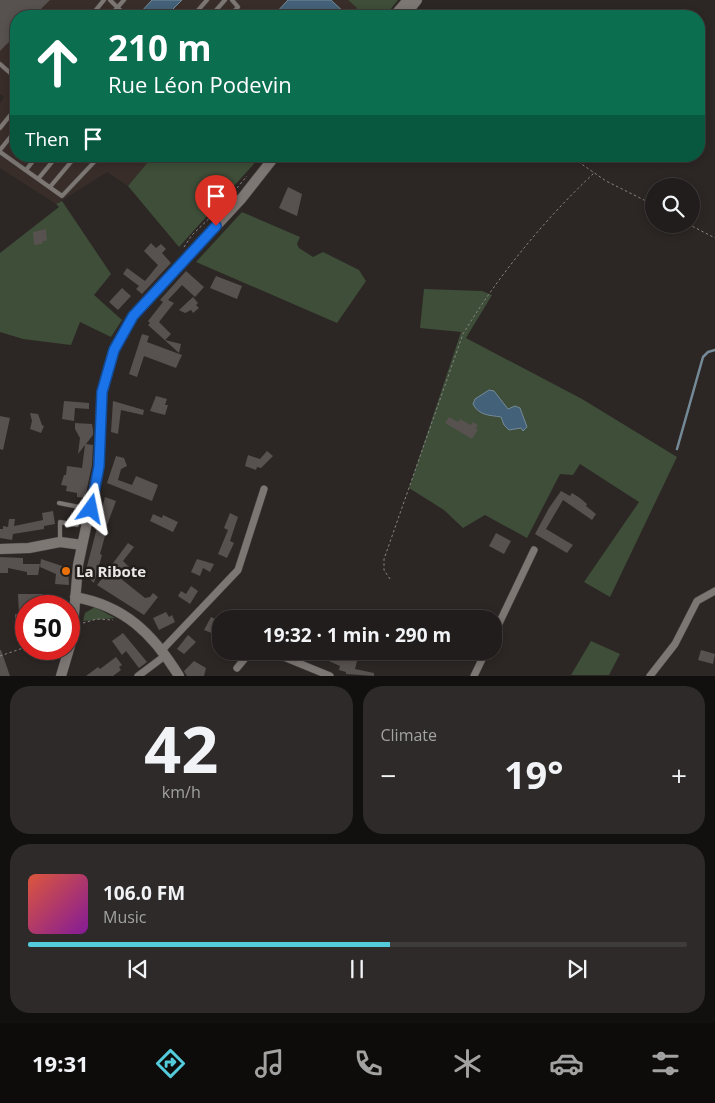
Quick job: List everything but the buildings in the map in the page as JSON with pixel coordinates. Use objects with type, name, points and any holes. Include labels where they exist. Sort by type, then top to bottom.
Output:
[{"type":"main road","points":[[402,10],[414,0]]},
{"type":"main road","points":[[180,263],[265,162]]},
{"type":"main road","points":[[75,595],[82,545],[99,466],[102,398],[107,370],[114,350],[125,328],[154,292],[242,198],[271,162]]},
{"type":"main road","points":[[0,549],[29,548],[60,542],[82,545]]},
{"type":"main road","points":[[80,598],[98,601],[115,609],[139,626],[164,652],[179,676]]},
{"type":"main road","points":[[61,676],[66,660]]},
{"type":"street","points":[[138,676],[164,652],[238,570],[264,489]]},
{"type":"street","points":[[502,617],[534,550]]},
{"type":"street","points":[[650,676],[675,644],[694,604],[703,596],[715,591]]},
{"type":"street","points":[[236,668],[243,660]]},
{"type":"street","points":[[291,660],[330,676]]},
{"type":"street","points":[[474,676],[482,660]]},
{"type":"lane","points":[[96,10],[104,0]]},
{"type":"lane","points":[[110,0],[119,10]]},
{"type":"lane","points":[[117,8],[124,0]]},
{"type":"lane","points":[[198,10],[207,0]]},
{"type":"lane","points":[[216,10],[225,0]]},
{"type":"lane","points":[[232,0],[238,7],[235,10]]},
{"type":"lane","points":[[0,64],[10,73]]},
{"type":"lane","points":[[0,128],[10,116]]},
{"type":"lane","points":[[0,151],[10,138]]},
{"type":"lane","points":[[15,162],[62,196],[94,162]]},
{"type":"lane","points":[[26,170],[32,162]]},
{"type":"lane","points":[[38,179],[52,162]]},
{"type":"lane","points":[[50,187],[71,162]]},
{"type":"lane","points":[[59,503],[91,509]]},
{"type":"lane","points":[[60,542],[60,522],[77,525]]},
{"type":"path","points":[[578,162],[594,173],[645,200]]},
{"type":"path","points":[[390,579],[384,570],[384,559],[463,334],[480,306],[540,231],[570,195],[594,173]]},
{"type":"path","points":[[700,230],[715,238]]},
{"type":"path","points":[[80,622],[98,619],[116,621]]},
{"type":"path","points":[[0,656],[15,651]]},
{"type":"shaded area","points":[[50,0],[348,0],[358,8],[356,10],[40,10]]},
{"type":"shaded area","points":[[10,41],[10,162],[148,162],[128,186],[107,172],[56,204],[0,168],[0,103],[4,97],[0,94],[0,51]]},
{"type":"green space","points":[[348,0],[398,0],[390,10],[355,10],[357,8]]},
{"type":"green space","points":[[148,162],[256,162],[179,247],[128,186]]},
{"type":"green space","points":[[62,201],[111,274],[94,295],[122,320],[111,337],[80,322],[71,345],[23,339],[0,332],[0,253],[59,207],[56,204]]},
{"type":"green space","points":[[242,212],[300,237],[297,244],[299,248],[313,257],[323,252],[359,270],[366,281],[337,323],[196,262]]},
{"type":"green space","points":[[424,289],[482,291],[492,295],[466,338],[582,399],[677,457],[610,597],[584,582],[639,502],[580,464],[573,475],[560,474],[527,538],[485,515],[463,528],[444,510],[409,488],[461,332],[420,328]]},
{"type":"green space","points":[[95,607],[115,618],[83,621],[85,613]]},
{"type":"green space","points":[[591,641],[620,654],[609,675],[571,675]]},
{"type":"water","points":[[152,0],[182,0],[172,10],[143,10]]},
{"type":"water","points":[[288,0],[331,0],[342,10],[279,10]]},
{"type":"water","points":[[489,390],[494,391],[508,409],[515,406],[520,408],[527,427],[523,431],[521,428],[509,430],[504,425],[501,417],[485,414],[475,408],[473,404],[475,399]]},
{"type":"waterway","points":[[677,449],[703,357],[708,352],[715,350]]},
{"type":"place","name":"La Ribote","points":[[66,571]]},
{"type":"route","points":[[91,509],[99,466],[102,392],[114,350],[133,316],[216,226]]}]
